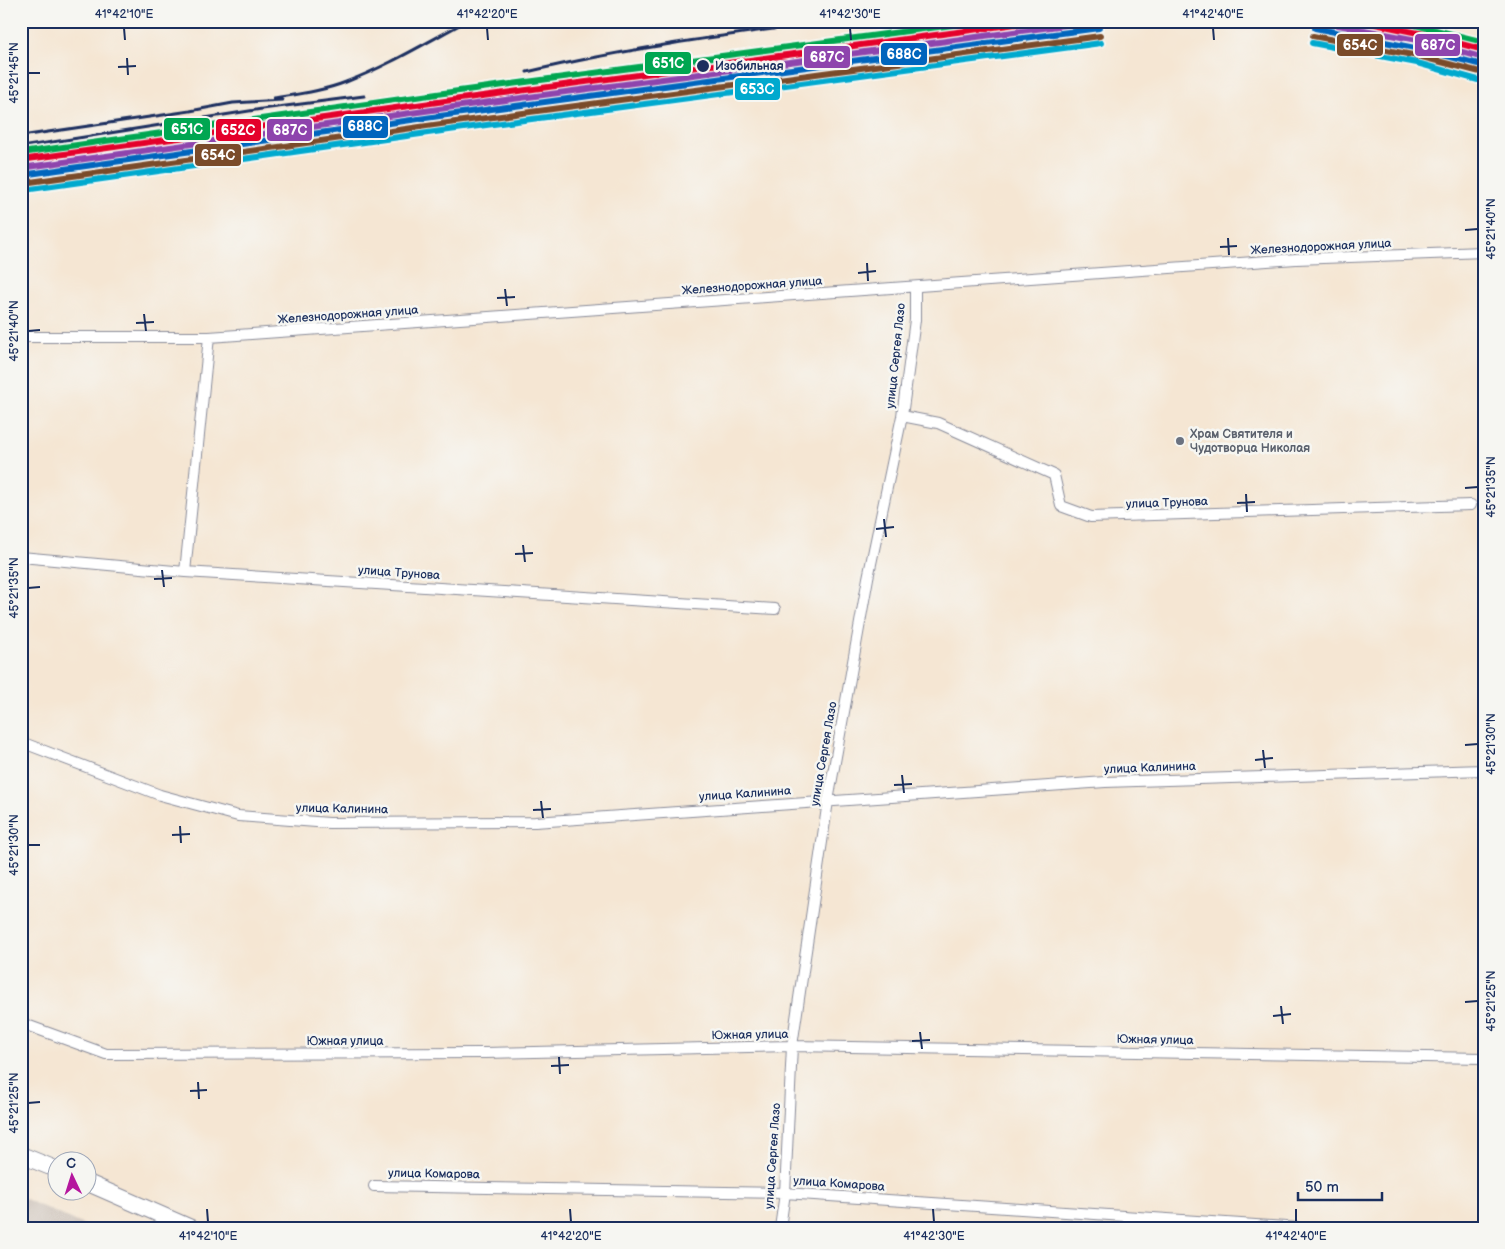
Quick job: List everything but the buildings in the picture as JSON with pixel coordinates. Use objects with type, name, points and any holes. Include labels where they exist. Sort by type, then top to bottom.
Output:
[{"type":"main road","points":[[21,1155],[48,1166]]},
{"type":"main road","points":[[98,1187],[191,1228]]},
{"type":"street","name":"Железнодорожная улица","points":[[21,337],[209,337],[1296,259],[1484,252]]},
{"type":"street","name":"улица Сергея Лазо","points":[[780,1228],[785,1192],[792,1046],[828,801],[868,578],[902,416],[915,320],[915,287]]},
{"type":"street","points":[[184,572],[209,337]]},
{"type":"street","name":"улица Трунова","points":[[902,416],[938,423],[1054,475],[1060,506],[1090,518],[1471,505]]},
{"type":"street","name":"улица Трунова","points":[[21,557],[184,572],[775,609]]},
{"type":"street","name":"улица Калинина","points":[[21,742],[160,795],[238,816],[329,822],[535,822],[1105,782],[1484,770]]},
{"type":"street","name":"Южная улица","points":[[21,1023],[106,1054],[486,1053],[792,1046],[1484,1058]]},
{"type":"street","name":"улица Комарова","points":[[374,1186],[785,1192],[1301,1228]]},
{"type":"shaded area","points":[[25,1199],[91,1228],[21,1228],[21,1201]]},
{"type":"railway","points":[[274,98],[319,90],[362,76],[467,21]]},
{"type":"railway","points":[[527,72],[640,49],[831,21]]},
{"type":"railway","points":[[21,147],[262,109],[364,96]]},
{"type":"railway","points":[[21,136],[233,103],[282,100]]},
{"type":"transit line","name":"651С","points":[[21,153],[444,93],[983,21]]},
{"type":"transit line","name":"652С","points":[[21,160],[1039,21]]},
{"type":"transit line","name":"687С","points":[[21,168],[446,108],[1096,21]]},
{"type":"transit line","name":"687С","points":[[1317,21],[1422,41],[1484,58]]},
{"type":"transit line","name":"652С","points":[[1360,21],[1423,34],[1484,50]]},
{"type":"transit line","name":"651С","points":[[1399,21],[1484,42]]},
{"type":"transit line","name":"688С","points":[[22,175],[447,115],[1099,28]]},
{"type":"transit line","name":"688С","points":[[1315,28],[1420,49],[1482,65]]},
{"type":"transit line","name":"654С","points":[[23,183],[448,123],[1100,36]]},
{"type":"transit line","name":"654С","points":[[1313,36],[1418,56],[1480,72]]},
{"type":"transit line","name":"653С","points":[[24,190],[449,130],[1101,43]]},
{"type":"transit line","name":"653С","points":[[1312,43],[1417,63],[1478,80]]},
{"type":"place","name":"Изобильная","points":[[703,66]]},
{"type":"place","name":"Храм Святителя и Чудотворца Николая","points":[[1180,441]]}]
